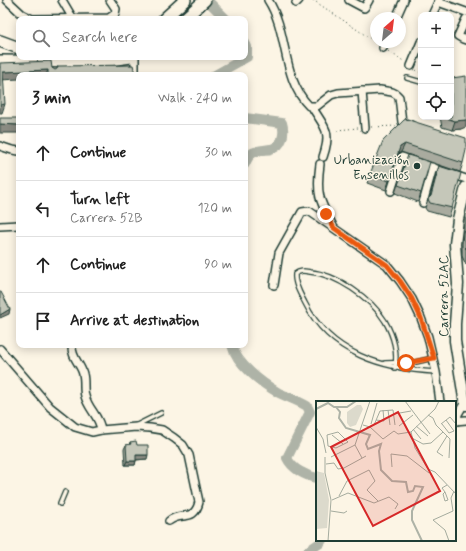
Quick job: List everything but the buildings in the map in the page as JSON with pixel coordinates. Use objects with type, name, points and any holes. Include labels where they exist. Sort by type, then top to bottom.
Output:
[{"type":"main road","points":[[188,16],[205,0]]},
{"type":"main road","points":[[167,16],[181,4]]},
{"type":"main road","points":[[0,41],[16,47]]},
{"type":"main road","points":[[0,61],[51,64],[112,60]]},
{"type":"street","points":[[7,0],[26,16]]},
{"type":"street","points":[[62,0],[71,16]]},
{"type":"street","points":[[110,0],[116,9],[115,14],[112,16]]},
{"type":"street","points":[[268,0],[278,22],[294,83],[303,100],[309,106],[317,106],[331,95],[338,92],[380,90],[392,92],[399,97],[402,122],[416,127]]},
{"type":"street","points":[[349,0],[362,8],[365,7],[369,0]]},
{"type":"street","points":[[399,12],[404,0]]},
{"type":"street","points":[[433,12],[438,1],[466,12]]},
{"type":"street","points":[[466,19],[458,36],[466,40]]},
{"type":"street","points":[[411,66],[418,48]]},
{"type":"street","points":[[131,60],[134,72]]},
{"type":"street","points":[[362,92],[365,128]]},
{"type":"street","points":[[312,106],[325,127],[328,136],[328,144],[323,157]]},
{"type":"street","points":[[0,146],[16,151]]},
{"type":"street","points":[[391,191],[402,157],[466,179]]},
{"type":"street","points":[[320,164],[318,183],[319,197],[334,228]]},
{"type":"street","points":[[423,203],[433,167]]},
{"type":"street","name":"Carrera 52AC","points":[[465,403],[455,324],[458,284],[456,244],[458,219],[466,187]]},
{"type":"street","points":[[274,285],[279,253],[302,212],[309,210],[387,265],[400,281],[412,299],[421,318],[434,358],[440,401]]},
{"type":"street","points":[[0,226],[16,225]]},
{"type":"street","points":[[73,348],[75,361],[83,373],[85,396],[99,421],[101,430]]},
{"type":"street","points":[[0,349],[50,407],[75,426],[92,432],[131,428],[150,428],[162,430],[183,446],[189,455],[199,496],[198,508],[194,513],[187,516],[173,518],[169,522]]},
{"type":"street","points":[[465,403],[458,414],[456,421],[466,420]]},
{"type":"lane","points":[[407,78],[418,81]]},
{"type":"lane","points":[[395,365],[396,350],[393,338],[384,320],[373,305],[345,284],[332,278],[315,272],[301,271],[296,274],[295,278],[299,290],[308,309],[319,324],[337,342],[365,358],[380,363],[436,372]]},
{"type":"lane","points":[[395,365],[434,358]]},
{"type":"lane","points":[[131,428],[161,413]]},
{"type":"lane","points":[[60,504],[65,492]]},
{"type":"path","points":[[313,0],[370,36]]},
{"type":"path","points":[[389,48],[418,71]]},
{"type":"path","points":[[434,213],[458,219]]},
{"type":"waterway","points":[[207,0],[223,16]]},
{"type":"waterway","points":[[220,72],[242,60]]},
{"type":"waterway","points":[[248,118],[282,123],[283,131],[281,142],[278,145],[271,149],[253,153],[248,158]]},
{"type":"waterway","points":[[233,348],[244,366],[258,379],[279,393],[307,406],[310,412],[287,458],[289,462],[300,471],[308,476],[316,478]]},
{"type":"waterway","points":[[308,551],[321,541]]},
{"type":"place","name":"Urbanización Ensenillos","points":[[417,166]]},
{"type":"route","points":[[326,214],[334,228],[387,265],[412,299],[421,318],[434,358],[406,363]]}]
